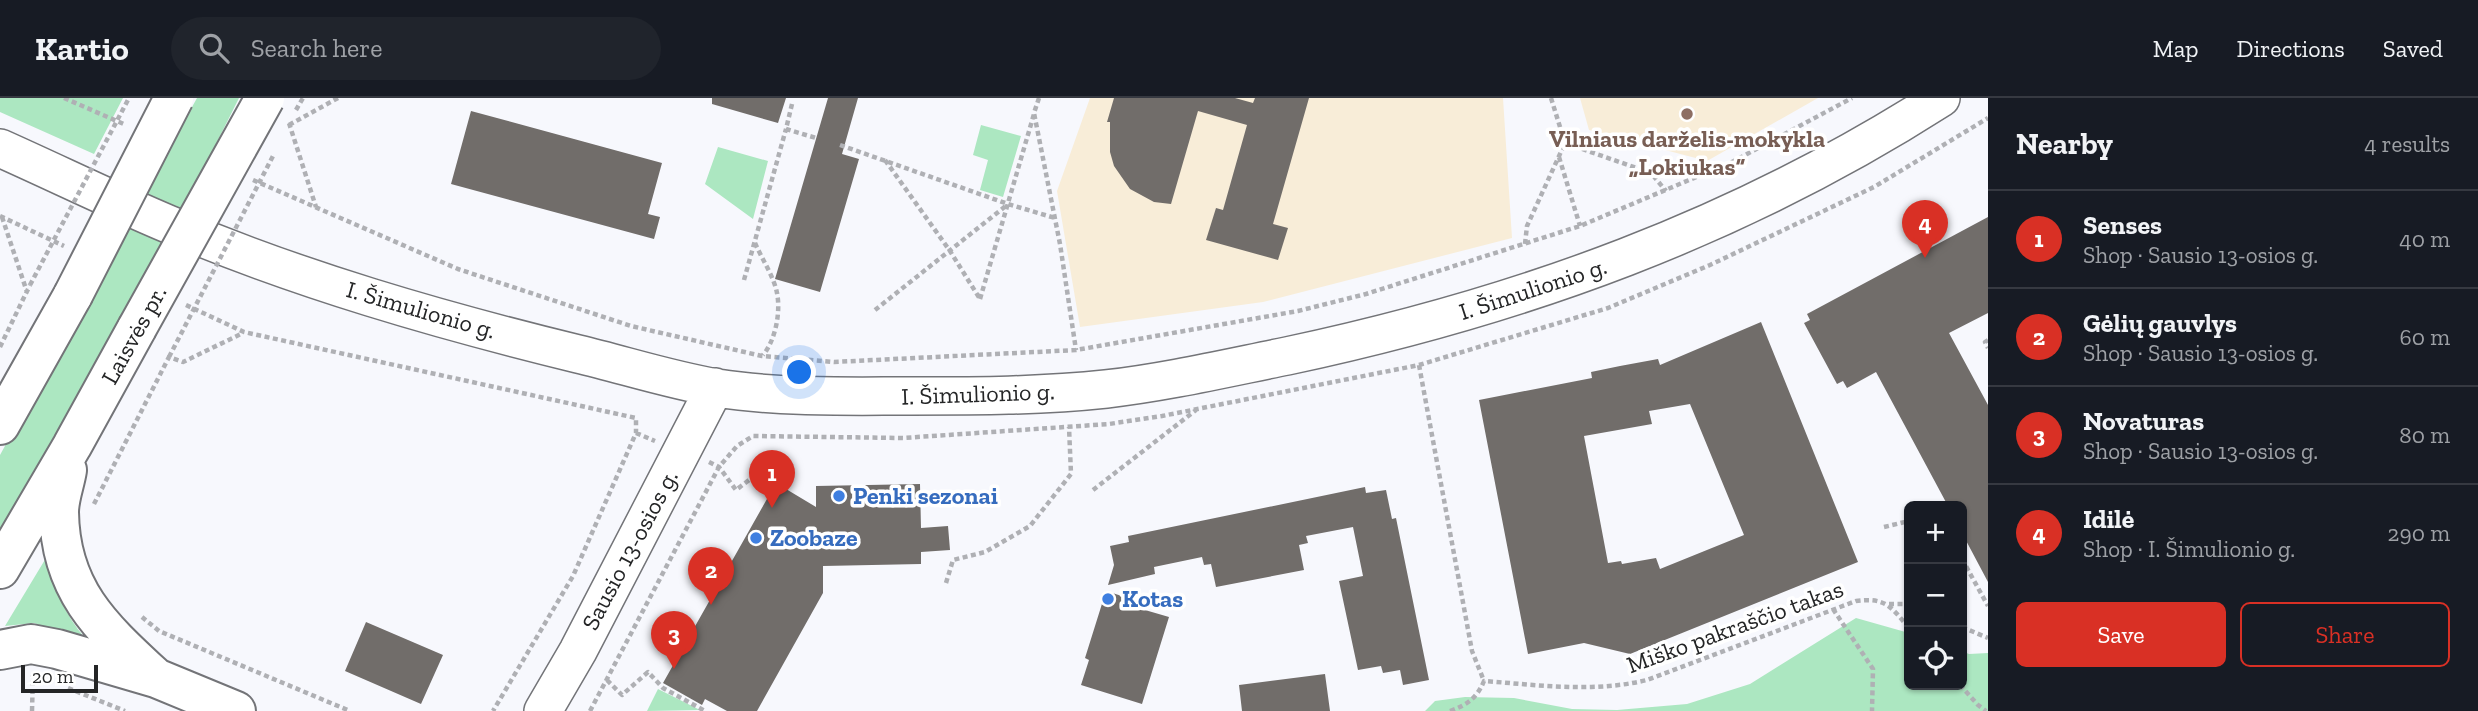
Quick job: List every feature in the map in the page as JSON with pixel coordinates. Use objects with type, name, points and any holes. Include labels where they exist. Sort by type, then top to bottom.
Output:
[{"type":"main road","points":[[1,423],[73,295],[174,98]]},
{"type":"main road","name":"Laisvės pr.","points":[[0,569],[138,328],[276,112]]},
{"type":"main road","points":[[72,446],[59,510],[69,573],[88,609],[111,637],[156,678]]},
{"type":"main road","points":[[0,650],[31,644],[57,649],[156,678],[236,711]]},
{"type":"street","name":"I. Šimulionio g.","points":[[0,148],[170,225],[311,278],[388,303],[548,346],[715,387],[833,396],[1001,396],[1105,389],[1194,375],[1404,329],[1527,294],[1640,254],[1817,171],[1941,98]]},
{"type":"street","name":"Sausio 13-osios g.","points":[[543,711],[578,651],[715,387]]},
{"type":"path","points":[[67,98],[129,126]]},
{"type":"path","points":[[0,347],[129,98]]},
{"type":"path","points":[[276,112],[338,98]]},
{"type":"path","points":[[884,159],[950,251],[980,299],[1039,98]]},
{"type":"path","points":[[1525,244],[1527,226],[1565,143],[1551,98]]},
{"type":"path","points":[[241,175],[457,269],[631,326],[762,356],[834,362],[1076,349],[1298,311],[1366,294],[1580,226],[1732,162],[1852,98]]},
{"type":"path","points":[[744,280],[792,104]]},
{"type":"path","points":[[276,112],[282,138]]},
{"type":"path","points":[[276,112],[316,207]]},
{"type":"path","points":[[1034,113],[1055,218],[1076,349]]},
{"type":"path","points":[[1741,251],[1874,187],[1988,118]]},
{"type":"path","points":[[786,129],[816,138]]},
{"type":"path","points":[[1565,143],[1651,173],[1666,191]]},
{"type":"path","points":[[840,145],[1055,218]]},
{"type":"path","points":[[88,515],[275,150]]},
{"type":"path","points":[[1559,157],[1580,226]]},
{"type":"path","points":[[875,310],[1008,204]]},
{"type":"path","points":[[1,216],[27,292]]},
{"type":"path","points":[[1,216],[74,251]]},
{"type":"path","points":[[755,242],[777,292],[778,311],[771,346],[762,356]]},
{"type":"path","points":[[184,303],[244,332],[636,418],[636,433],[573,576],[494,711]]},
{"type":"path","points":[[169,357],[183,362],[244,332]]},
{"type":"path","points":[[1988,340],[1984,342],[1988,348]]},
{"type":"path","points":[[1419,365],[1472,651],[1484,681],[1478,694],[1465,706],[1450,711]]},
{"type":"path","points":[[1093,490],[1197,409]]},
{"type":"path","points":[[590,711],[719,467],[737,446],[753,436],[903,438],[1069,427],[1071,474],[1030,526],[985,552],[953,560],[946,583]]},
{"type":"path","points":[[719,467],[736,490],[762,470],[772,481]]},
{"type":"path","points":[[1884,527],[1904,522]]},
{"type":"path","points":[[1965,564],[1988,606]]},
{"type":"path","name":"Miško pakraščio takas","points":[[1484,681],[1560,687],[1622,686],[1647,680],[1856,601],[1872,599],[1888,604],[1904,604]]},
{"type":"path","points":[[1888,604],[1908,627]]},
{"type":"path","points":[[1833,609],[1872,669],[1872,711]]},
{"type":"path","points":[[133,610],[159,631],[349,711]]},
{"type":"path","points":[[1967,629],[1988,638]]},
{"type":"path","points":[[607,680],[622,695],[648,672],[663,688],[705,711]]},
{"type":"path","points":[[32,711],[33,674]]},
{"type":"path","points":[[1964,690],[1977,708],[1986,711]]},
{"type":"shaded area","points":[[1090,98],[1503,98],[1512,238],[1263,302],[1080,327],[1057,191]]},
{"type":"shaded area","name":"Vilniaus darželis-mokykla „Lokiukas“","points":[[1580,98],[1818,98],[1707,161],[1589,130]]},
{"type":"green space","points":[[0,98],[123,98],[94,154],[0,112]]},
{"type":"green space","points":[[197,98],[239,98],[161,254],[0,542],[0,455]]},
{"type":"green space","points":[[981,125],[1021,136],[1003,197],[980,190],[988,160],[973,155]]},
{"type":"green space","points":[[718,147],[768,161],[753,219],[705,184]]},
{"type":"green space","points":[[46,558],[61,600],[85,638],[83,640],[34,623],[5,626]]},
{"type":"green space","points":[[1856,618],[1904,632],[1904,690],[1967,690],[1967,653],[1988,653],[1988,711],[1425,711],[1435,701],[1465,697],[1514,698],[1572,709],[1617,710],[1687,704],[1750,684]]},
{"type":"green space","points":[[658,689],[700,710],[647,711]]},
{"type":"building","points":[[712,98],[786,98],[778,123],[712,104]]},
{"type":"building","points":[[828,98],[858,98],[842,154],[859,159],[820,292],[775,279]]},
{"type":"building","points":[[1114,98],[1235,98],[1253,103],[1255,98],[1309,98],[1273,224],[1288,228],[1278,260],[1206,240],[1216,208],[1223,210],[1247,125],[1198,111],[1171,204],[1154,202],[1130,189],[1114,166],[1110,152],[1110,122],[1107,122]]},
{"type":"building","points":[[471,111],[662,163],[648,214],[660,217],[654,239],[451,184]]},
{"type":"building","points":[[1988,217],[1988,313],[1949,333],[1988,405],[1988,582],[1967,542],[1967,501],[1945,501],[1876,372],[1847,388],[1843,381],[1837,384],[1804,323],[1810,320],[1807,314]]},
{"type":"building","points":[[1761,322],[1858,562],[1630,654],[1584,643],[1528,654],[1479,400],[1592,378],[1591,372],[1620,366],[1658,359],[1660,365]],"holes":[[[1690,404],[1744,535],[1660,569],[1656,558],[1622,564],[1621,561],[1608,563],[1584,436],[1652,424],[1649,411]]]},
{"type":"building","points":[[776,483],[816,507],[816,486],[920,484],[921,528],[948,526],[950,550],[921,552],[921,564],[823,566],[823,593],[757,711],[727,711],[705,699],[702,705],[663,683]]},
{"type":"building","points":[[1365,487],[1366,493],[1386,490],[1392,519],[1396,518],[1429,680],[1403,685],[1400,670],[1383,673],[1381,666],[1358,670],[1339,581],[1363,576],[1353,527],[1306,536],[1308,543],[1299,545],[1304,570],[1216,587],[1211,564],[1204,565],[1202,557],[1154,567],[1155,574],[1108,585],[1114,565],[1110,546],[1129,542],[1128,536]]},
{"type":"building","points":[[1106,591],[1147,604],[1145,610],[1169,617],[1142,704],[1081,685],[1089,660],[1085,658]]},
{"type":"building","points":[[366,622],[443,655],[421,704],[345,671]]},
{"type":"building","points":[[1325,674],[1330,711],[1242,711],[1239,685]]},
{"type":"place","name":"Vilniaus darželis-mokykla „Lokiukas“","points":[[1687,114]]},
{"type":"place","name":"Idilė","points":[[1925,258]]},
{"type":"place","name":"Penki sezonai","points":[[839,496]]},
{"type":"place","name":"Senses","points":[[772,508]]},
{"type":"place","name":"Zoobaze","points":[[756,538]]},
{"type":"place","name":"Kotas","points":[[1108,599]]},
{"type":"place","name":"Gėlių gauvlys","points":[[711,605]]},
{"type":"place","name":"Novaturas","points":[[674,669]]}]
